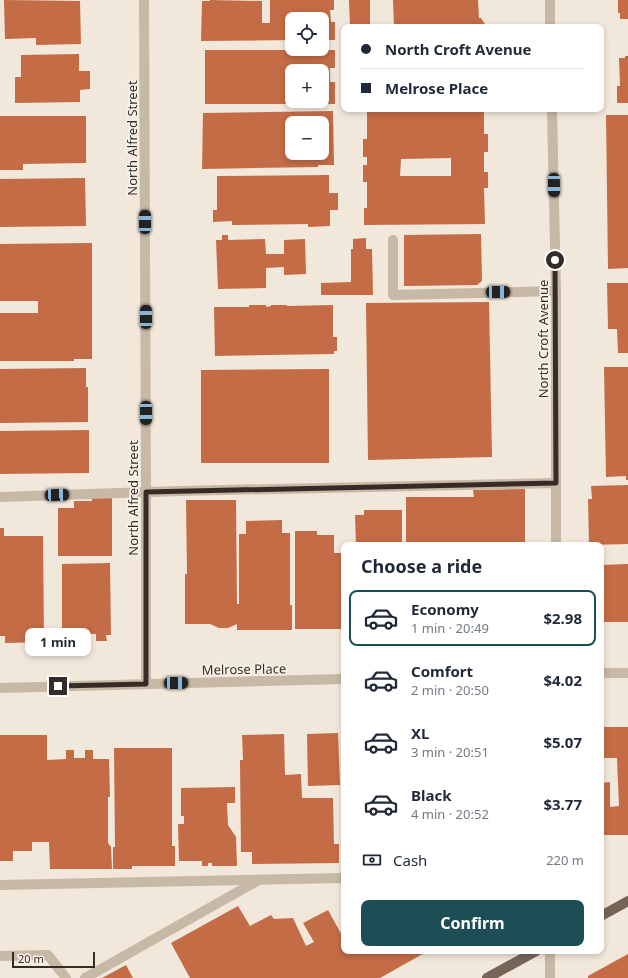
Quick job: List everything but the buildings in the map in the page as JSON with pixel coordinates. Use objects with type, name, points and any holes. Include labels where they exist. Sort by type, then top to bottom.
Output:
[{"type":"main road","points":[[604,913],[628,901]]},
{"type":"main road","points":[[487,978],[531,954]]},
{"type":"street","name":"North Alfred Street","points":[[144,0],[146,684]]},
{"type":"street","points":[[550,0],[550,24]]},
{"type":"street","name":"North Croft Avenue","points":[[552,112],[556,290],[556,542]]},
{"type":"street","points":[[393,240],[393,295],[556,290]]},
{"type":"street","points":[[0,497],[146,492],[556,483]]},
{"type":"street","points":[[604,673],[628,673]]},
{"type":"street","name":"Melrose Place","points":[[0,688],[341,679]]},
{"type":"street","points":[[0,885],[341,878]]},
{"type":"street","points":[[85,978],[258,880]]},
{"type":"street","points":[[550,954],[550,978]]},
{"type":"street","points":[[0,956],[48,955],[66,978]]},
{"type":"route","points":[[58,686],[146,684],[146,492],[556,483],[555,260]]}]
